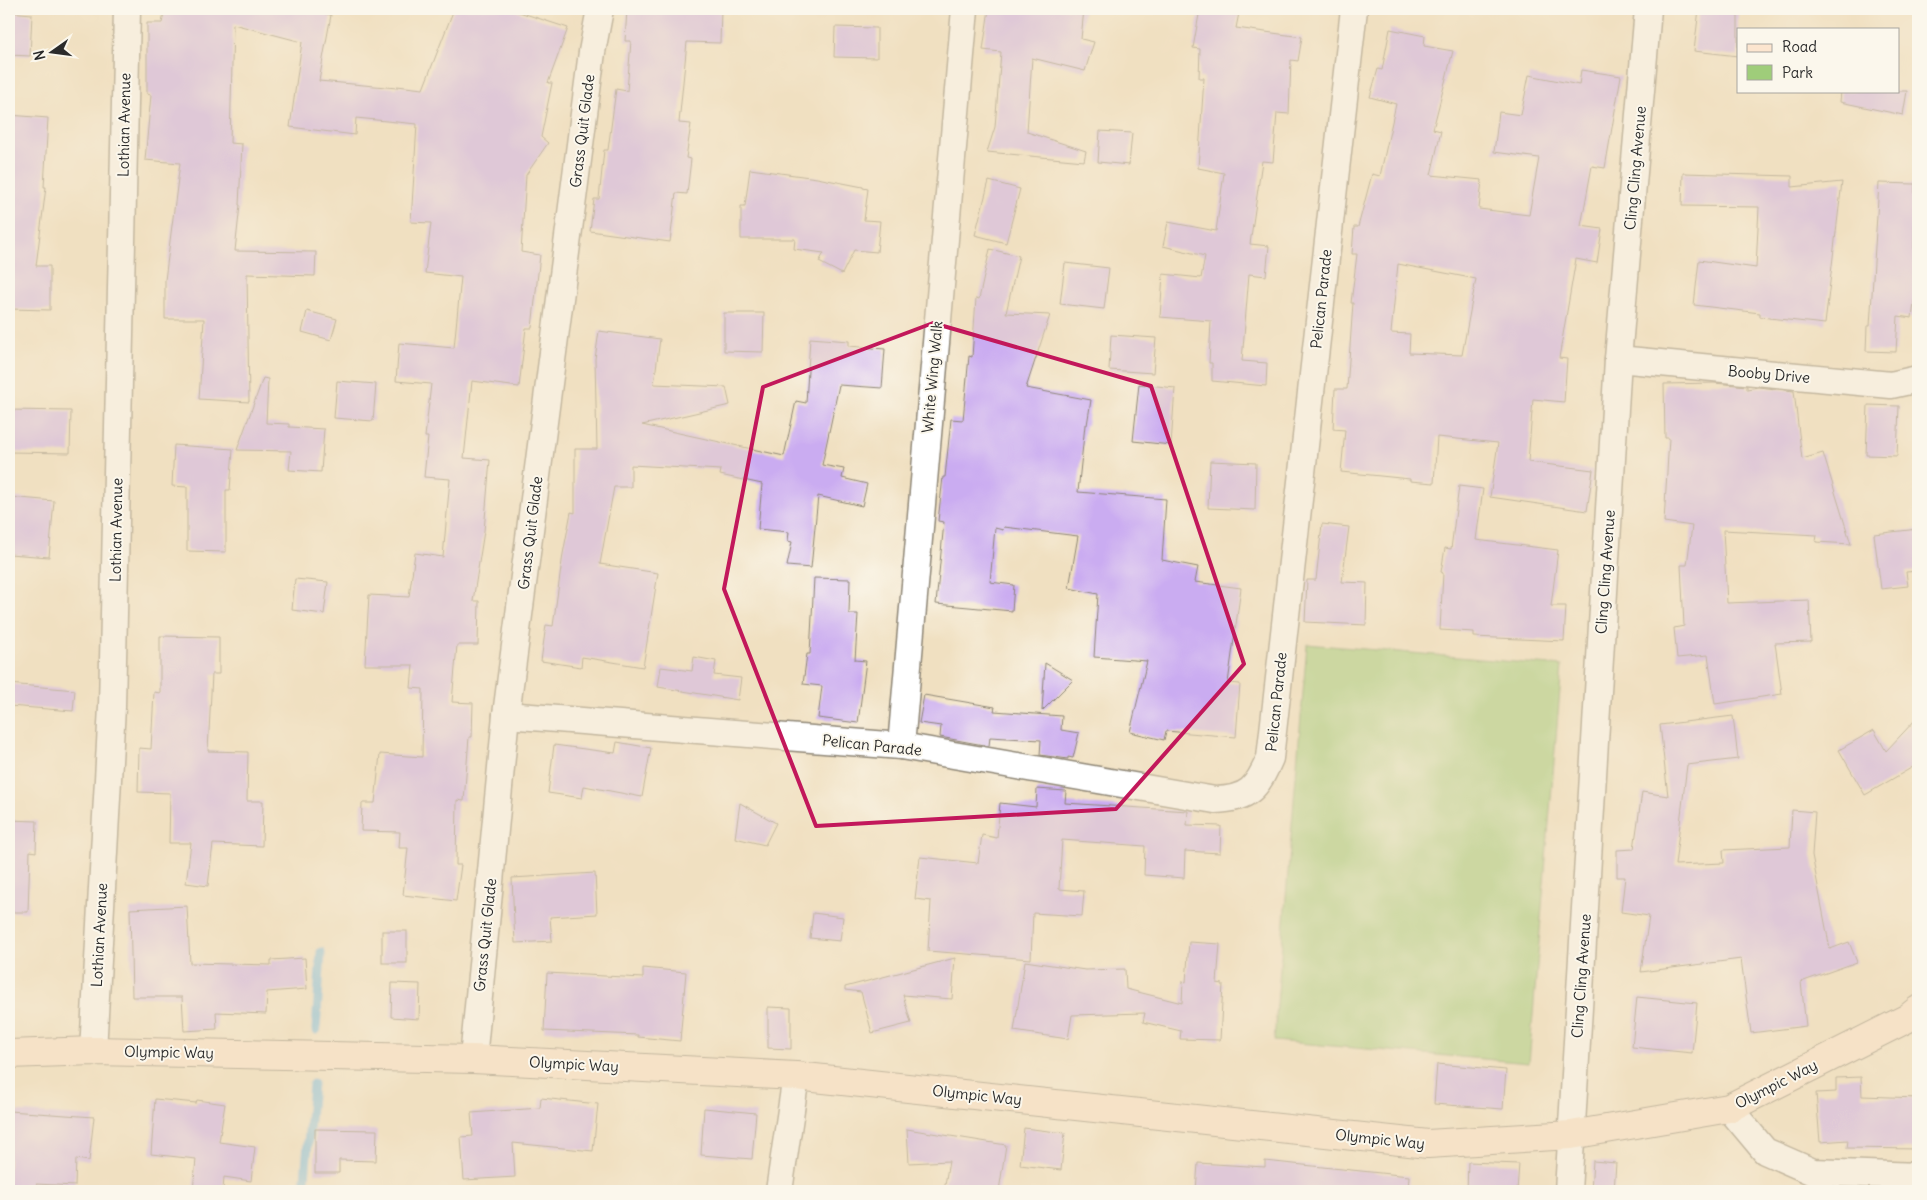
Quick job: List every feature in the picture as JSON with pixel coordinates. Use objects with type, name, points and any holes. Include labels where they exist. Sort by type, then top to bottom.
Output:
[{"type":"street","name":"Lothian Avenue","points":[[93,1051],[112,707],[127,9]]},
{"type":"street","name":"Grass Quit Glade","points":[[473,1059],[506,715],[590,72],[600,9]]},
{"type":"street","name":"White Wing Walk","points":[[901,746],[965,9]]},
{"type":"street","name":"Pelican Parade","points":[[506,715],[901,746],[1215,800],[1232,800],[1247,794],[1262,776],[1270,758],[1354,9]]},
{"type":"street","name":"Cling Cling Avenue","points":[[1568,1191],[1618,359],[1648,9]]},
{"type":"street","name":"Booby Drive","points":[[1618,359],[1891,385],[1918,379]]},
{"type":"street","name":"Olympic Way","points":[[9,1054],[93,1051],[473,1059],[796,1076],[1428,1144],[1571,1135],[1728,1108],[1908,1018],[1918,1010]]},
{"type":"street","points":[[779,1191],[796,1076]]},
{"type":"street","points":[[1728,1108],[1765,1151],[1813,1172],[1918,1176]]},
{"type":"highlighted area","points":[[933,323],[1151,386],[1244,664],[1116,809],[816,826],[724,589],[763,387]]},
{"type":"green space","points":[[1307,644],[1562,666],[1529,1063],[1274,1041]]},
{"type":"building","points":[[165,9],[305,9],[331,15],[319,81],[397,88],[397,86],[423,89],[454,9],[510,9],[568,28],[548,83],[552,83],[541,137],[548,143],[526,175],[521,252],[540,255],[532,328],[526,328],[519,387],[472,381],[464,458],[490,460],[484,531],[473,601],[479,601],[478,645],[457,645],[452,702],[473,703],[472,737],[469,737],[464,801],[457,800],[456,865],[461,865],[456,901],[403,895],[408,848],[399,848],[400,832],[361,831],[362,803],[375,803],[380,754],[422,757],[423,689],[411,688],[413,665],[365,665],[369,595],[409,597],[415,553],[443,557],[450,479],[424,477],[428,437],[425,437],[431,384],[396,381],[399,343],[454,348],[461,277],[425,273],[431,223],[411,222],[417,124],[356,118],[355,135],[290,127],[302,42],[233,24],[230,143],[242,144],[240,205],[235,251],[316,252],[315,276],[247,274],[249,402],[199,399],[204,319],[165,319],[165,280],[180,163],[145,160],[151,95],[147,94],[147,23],[162,23]]},
{"type":"building","points":[[627,9],[721,9],[720,43],[687,42],[679,123],[691,124],[686,158],[691,159],[687,194],[676,193],[670,242],[590,231],[594,199],[599,199],[604,150],[608,150],[616,89],[627,91],[631,41],[625,41]]},
{"type":"building","points":[[989,9],[1084,9],[1081,39],[1094,42],[1085,71],[1032,58],[1027,132],[1086,151],[1084,161],[987,152],[995,127],[1001,52],[983,50]]},
{"type":"building","points":[[1200,9],[1218,9],[1239,13],[1236,28],[1302,37],[1298,61],[1291,60],[1289,114],[1277,113],[1273,162],[1262,161],[1250,244],[1269,246],[1266,276],[1249,274],[1242,361],[1267,363],[1266,386],[1212,381],[1212,363],[1209,363],[1211,321],[1160,317],[1163,274],[1201,278],[1205,256],[1163,246],[1168,222],[1216,231],[1224,173],[1198,168],[1204,78],[1199,78],[1200,49],[1193,48]]},
{"type":"building","points":[[1699,9],[1738,9],[1737,56],[1694,51]]},
{"type":"building","points":[[9,12],[32,14],[30,56],[9,55]]},
{"type":"building","points":[[835,27],[877,28],[877,58],[834,57]]},
{"type":"building","points":[[1390,29],[1425,36],[1424,46],[1453,51],[1433,129],[1441,131],[1431,175],[1482,180],[1479,209],[1529,215],[1539,158],[1494,152],[1499,112],[1521,115],[1529,75],[1579,85],[1581,70],[1621,76],[1605,168],[1592,166],[1581,226],[1602,229],[1597,263],[1576,259],[1559,358],[1567,359],[1564,402],[1533,399],[1528,462],[1593,470],[1587,511],[1490,497],[1498,443],[1437,437],[1434,483],[1341,472],[1345,430],[1333,429],[1335,389],[1347,389],[1353,303],[1351,303],[1357,254],[1352,254],[1354,227],[1358,227],[1372,174],[1380,176],[1396,104],[1370,97],[1378,69],[1382,70]],"holes":[[[1398,264],[1476,279],[1462,355],[1409,353],[1410,334],[1391,333]]]},
{"type":"building","points":[[1907,91],[1903,115],[1840,102],[1841,92]]},
{"type":"building","points":[[9,115],[48,118],[44,187],[46,187],[36,266],[50,266],[50,310],[9,309]]},
{"type":"building","points":[[1100,131],[1132,133],[1129,165],[1098,162]]},
{"type":"building","points":[[750,169],[817,178],[868,189],[864,220],[880,221],[877,252],[854,250],[842,274],[819,262],[824,253],[794,249],[795,239],[741,239],[741,206],[745,206]]},
{"type":"building","points":[[1683,173],[1792,176],[1792,187],[1842,182],[1825,324],[1760,317],[1760,313],[1694,305],[1699,260],[1756,268],[1759,207],[1682,206]]},
{"type":"building","points":[[989,181],[1020,189],[1006,243],[975,235]]},
{"type":"building","points":[[1879,183],[1915,184],[1914,251],[1918,252],[1918,274],[1912,318],[1898,316],[1896,352],[1866,351],[1867,326],[1870,326]]},
{"type":"building","points":[[990,249],[1019,256],[1006,313],[1050,315],[1026,388],[1091,400],[1087,425],[1085,425],[1078,492],[1166,499],[1162,560],[1198,567],[1195,582],[1241,588],[1228,683],[1240,684],[1236,737],[1166,731],[1164,740],[1130,732],[1147,661],[1094,657],[1098,594],[1069,588],[1078,536],[1004,527],[1003,530],[995,528],[990,582],[1014,585],[1012,611],[936,604],[944,522],[938,521],[951,419],[963,420],[969,356],[972,357],[976,298],[979,299]]},
{"type":"building","points":[[1065,263],[1109,268],[1104,309],[1060,304]]},
{"type":"building","points":[[307,311],[337,319],[331,340],[302,332]]},
{"type":"building","points":[[724,313],[764,313],[763,352],[724,351]]},
{"type":"building","points":[[599,331],[660,339],[654,384],[726,387],[730,405],[642,425],[784,456],[796,401],[806,403],[810,338],[849,341],[849,346],[885,349],[882,388],[839,385],[822,465],[844,469],[842,478],[867,484],[862,506],[818,496],[811,568],[787,566],[792,542],[788,541],[789,532],[758,529],[762,484],[720,475],[721,470],[631,465],[631,487],[614,487],[600,564],[658,573],[643,667],[582,657],[581,667],[541,661],[546,625],[553,626],[571,512],[575,513],[575,449],[597,449],[595,359]]},
{"type":"building","points":[[1111,335],[1156,338],[1153,373],[1109,370]]},
{"type":"building","points":[[263,378],[268,379],[266,423],[289,424],[289,427],[324,429],[321,472],[289,470],[291,451],[237,450]]},
{"type":"building","points":[[337,381],[376,384],[373,421],[334,418]]},
{"type":"building","points":[[1714,383],[1747,386],[1747,389],[1758,387],[1794,391],[1802,459],[1823,453],[1851,544],[1816,542],[1817,535],[1723,530],[1727,603],[1809,600],[1811,642],[1775,643],[1782,694],[1715,704],[1708,655],[1677,658],[1674,628],[1684,626],[1681,565],[1687,565],[1692,526],[1664,522],[1669,438],[1665,438],[1664,384]]},
{"type":"building","points":[[1139,384],[1175,388],[1171,445],[1133,441]]},
{"type":"building","points":[[1868,405],[1899,406],[1897,456],[1866,455]]},
{"type":"building","points":[[9,410],[71,411],[70,453],[9,452]]},
{"type":"building","points":[[174,445],[233,449],[230,490],[226,490],[226,552],[187,551],[187,487],[172,486]]},
{"type":"building","points":[[1210,461],[1256,463],[1255,510],[1208,508]]},
{"type":"building","points":[[1459,486],[1483,489],[1476,540],[1558,550],[1551,606],[1566,606],[1564,641],[1474,637],[1474,632],[1440,630],[1443,573],[1441,572],[1445,548],[1451,549]]},
{"type":"building","points":[[9,497],[54,501],[49,557],[9,554]]},
{"type":"building","points":[[1322,524],[1349,527],[1342,582],[1367,583],[1366,625],[1305,622],[1307,580],[1316,580]]},
{"type":"building","points":[[1918,529],[1918,571],[1906,572],[1908,586],[1881,589],[1874,534]]},
{"type":"building","points":[[814,578],[850,579],[849,614],[858,614],[855,660],[866,661],[858,723],[818,718],[822,686],[803,684],[807,654],[810,654]]},
{"type":"building","points":[[295,579],[328,582],[324,614],[292,610]]},
{"type":"building","points":[[160,636],[219,637],[219,674],[212,674],[208,751],[248,752],[247,801],[263,801],[262,846],[213,844],[208,886],[186,883],[191,843],[169,843],[170,793],[138,792],[139,748],[151,749],[154,692],[160,693]]},
{"type":"building","points":[[694,657],[716,661],[714,675],[741,678],[738,700],[658,687],[661,667],[692,671]]},
{"type":"building","points":[[1045,663],[1073,680],[1042,711]]},
{"type":"building","points":[[9,684],[75,690],[73,711],[9,706]]},
{"type":"building","points":[[924,695],[995,707],[994,711],[1062,716],[1061,730],[1079,733],[1073,758],[1040,755],[1041,740],[990,737],[989,746],[940,737],[941,726],[919,723]]},
{"type":"building","points":[[1733,716],[1738,759],[1687,765],[1675,865],[1724,863],[1723,850],[1790,847],[1792,810],[1815,812],[1812,855],[1830,949],[1849,942],[1857,962],[1801,982],[1806,1026],[1751,1033],[1741,959],[1641,972],[1649,916],[1621,912],[1625,877],[1617,877],[1617,850],[1634,849],[1642,792],[1668,796],[1660,725]]},
{"type":"building","points":[[1918,717],[1918,764],[1865,795],[1839,750],[1874,730],[1886,751]]},
{"type":"building","points":[[617,742],[651,748],[642,797],[584,786],[582,798],[548,793],[554,745],[615,753]]},
{"type":"building","points":[[1037,789],[1066,791],[1065,803],[1188,811],[1187,825],[1221,826],[1220,853],[1185,851],[1184,878],[1144,875],[1145,846],[1062,840],[1059,889],[1084,891],[1082,916],[1033,913],[1031,959],[928,951],[931,901],[915,899],[920,857],[978,863],[982,835],[997,838],[1000,803],[1036,807]]},
{"type":"building","points":[[740,803],[776,823],[765,845],[735,838]]},
{"type":"building","points":[[9,820],[37,821],[36,852],[30,851],[28,912],[9,912]]},
{"type":"building","points":[[595,873],[597,914],[550,917],[552,941],[515,943],[512,878]]},
{"type":"building","points":[[187,906],[190,963],[271,965],[271,960],[305,958],[307,989],[267,992],[266,1014],[216,1012],[217,1029],[184,1031],[182,997],[132,997],[130,909]]},
{"type":"building","points":[[813,913],[843,917],[840,941],[810,938]]},
{"type":"building","points":[[382,931],[407,931],[407,963],[382,963]]},
{"type":"building","points":[[1189,942],[1220,944],[1217,983],[1223,984],[1220,1040],[1180,1039],[1181,1031],[1143,1022],[1145,1013],[1072,1015],[1068,1039],[1014,1031],[1025,961],[1085,970],[1125,969],[1126,989],[1182,1003],[1183,981],[1186,982]]},
{"type":"building","points":[[955,958],[952,999],[903,995],[911,1023],[872,1033],[861,992],[845,990],[845,987]]},
{"type":"building","points":[[643,968],[686,972],[680,1041],[638,1037],[638,1035],[544,1031],[547,973],[643,978]]},
{"type":"building","points":[[392,983],[420,984],[419,1019],[391,1017]]},
{"type":"building","points":[[1637,997],[1697,1003],[1692,1053],[1632,1047]]},
{"type":"building","points":[[768,1007],[791,1008],[791,1049],[768,1048]]},
{"type":"building","points":[[1437,1064],[1506,1070],[1503,1109],[1434,1104]]},
{"type":"building","points":[[1861,1077],[1862,1096],[1918,1098],[1918,1149],[1847,1148],[1848,1140],[1820,1142],[1816,1093],[1836,1092],[1836,1078]]},
{"type":"building","points":[[541,1098],[598,1104],[593,1151],[513,1143],[515,1177],[464,1180],[461,1137],[473,1136],[471,1113],[540,1108]]},
{"type":"building","points":[[155,1099],[196,1103],[197,1100],[225,1104],[219,1142],[255,1147],[251,1181],[224,1177],[223,1191],[193,1191],[196,1159],[151,1154]]},
{"type":"building","points":[[704,1108],[756,1113],[752,1159],[701,1155]]},
{"type":"building","points":[[9,1111],[94,1117],[89,1161],[76,1159],[75,1186],[36,1184],[36,1191],[9,1189]]},
{"type":"building","points":[[1024,1128],[1065,1133],[1061,1170],[1020,1165]]},
{"type":"building","points":[[315,1129],[377,1130],[376,1161],[339,1160],[339,1173],[315,1173]]},
{"type":"building","points":[[907,1129],[1006,1145],[999,1191],[944,1191],[949,1161],[909,1163]]},
{"type":"building","points":[[1265,1161],[1409,1176],[1408,1191],[1196,1191],[1198,1163],[1265,1167]]},
{"type":"building","points":[[1593,1161],[1616,1163],[1614,1191],[1591,1191]]},
{"type":"building","points":[[1468,1162],[1519,1164],[1517,1191],[1467,1191]]},
{"type":"waterway","points":[[316,1030],[321,952]]},
{"type":"waterway","points":[[304,1191],[313,1084]]}]
